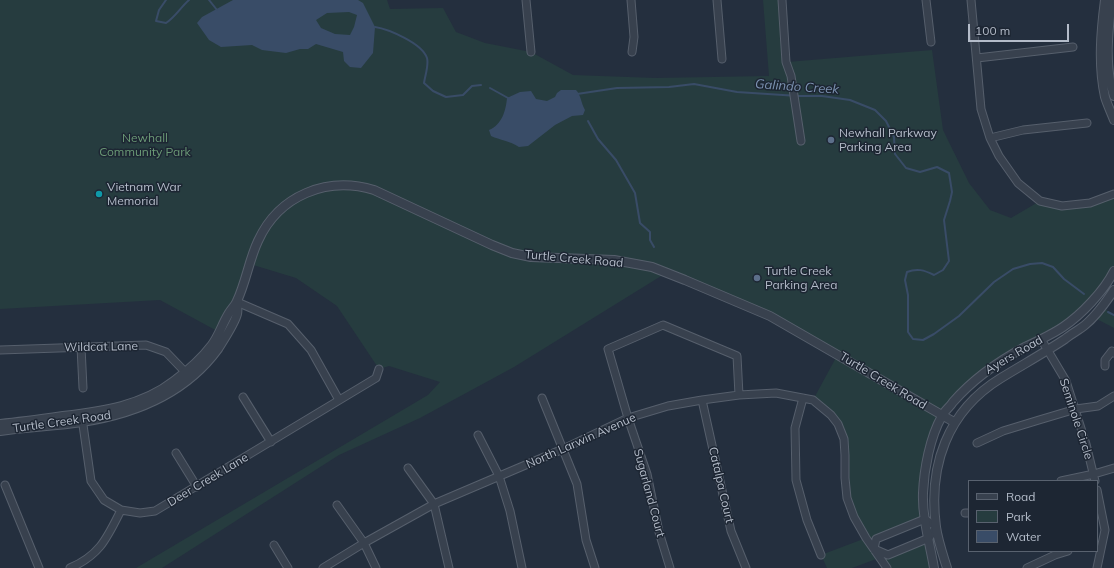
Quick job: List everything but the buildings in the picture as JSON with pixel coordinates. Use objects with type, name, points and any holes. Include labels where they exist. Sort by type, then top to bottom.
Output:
[{"type":"street","points":[[526,0],[531,52]]},
{"type":"street","points":[[631,0],[634,37],[632,52]]},
{"type":"street","points":[[717,0],[722,59]]},
{"type":"street","points":[[782,0],[786,62],[793,84],[801,141]]},
{"type":"street","points":[[926,0],[931,42]]},
{"type":"street","points":[[971,0],[981,109],[990,138],[999,156],[1018,183],[1040,201],[1062,206],[1090,203],[1114,194]]},
{"type":"street","points":[[1105,0],[1102,20],[1101,64],[1105,97],[1114,120]]},
{"type":"street","points":[[1112,0],[1108,40],[1109,66],[1114,96]]},
{"type":"street","points":[[977,58],[1073,47]]},
{"type":"street","points":[[990,138],[1023,130],[1087,123]]},
{"type":"street","name":"Turtle Creek Road","points":[[0,424],[114,415],[145,406],[164,396],[188,375],[210,360],[224,341],[238,314],[237,302],[258,242],[266,225],[295,198],[322,187],[334,185],[364,187],[385,195],[492,245],[531,257],[614,260],[652,267],[770,316],[806,335],[954,422]]},
{"type":"street","name":"Ayers Road","points":[[934,568],[925,519],[923,493],[930,445],[942,416],[978,377],[998,363],[1064,326],[1103,289],[1114,271]]},
{"type":"street","name":"Ayers Road","points":[[947,568],[936,527],[935,492],[936,473],[943,448],[954,422],[971,401],[987,388],[1085,325],[1114,290]]},
{"type":"street","points":[[237,302],[288,324],[311,350],[339,400]]},
{"type":"street","name":"Sugarland Court","points":[[670,568],[659,532],[647,474],[628,418],[608,349],[663,325],[737,356],[739,396]]},
{"type":"street","name":"Seminole Circle","points":[[1041,339],[1066,381],[1076,410],[1094,478]]},
{"type":"street","name":"Wildcat Lane","points":[[0,350],[146,345],[166,352],[188,375]]},
{"type":"street","points":[[81,347],[83,388]]},
{"type":"street","points":[[1105,366],[1105,360],[1112,351],[1114,353]]},
{"type":"street","name":"Deer Creek Lane","points":[[82,418],[91,481],[104,500],[121,510],[140,513],[156,511],[376,378],[379,369]]},
{"type":"street","name":"North Larwin Avenue","points":[[323,568],[434,504],[562,449],[628,418],[668,406],[702,400],[776,393],[814,400],[831,414],[838,424],[844,439],[846,455],[845,478],[847,498],[854,517],[887,568]]},
{"type":"street","points":[[977,443],[1003,431],[1076,410],[1098,406],[1114,396]]},
{"type":"street","points":[[243,397],[271,442]]},
{"type":"street","points":[[542,398],[577,484],[586,540],[595,568]]},
{"type":"street","points":[[803,398],[795,428],[796,480],[807,520],[821,555]]},
{"type":"street","name":"Catalpa Court","points":[[702,400],[731,531],[746,568]]},
{"type":"street","name":"Turtle Creek Road","points":[[0,431],[82,418]]},
{"type":"street","points":[[478,435],[499,476],[510,512],[522,568]]},
{"type":"street","points":[[176,453],[197,486]]},
{"type":"street","points":[[408,468],[434,504],[449,568]]},
{"type":"street","points":[[1072,480],[1094,478],[1114,468]]},
{"type":"street","points":[[5,485],[39,568]]},
{"type":"street","points":[[1097,568],[1099,548],[1105,530],[1098,495]]},
{"type":"street","points":[[337,506],[364,543],[376,568]]},
{"type":"street","points":[[70,568],[95,554],[108,537],[121,510]]},
{"type":"street","points":[[925,519],[936,527],[929,538],[888,555],[874,549],[876,539],[925,519]]},
{"type":"street","points":[[274,545],[288,568]]},
{"type":"street","points":[[1027,568],[1065,552]]},
{"type":"green space","name":"Newhall Community Park","points":[[0,0],[387,0],[390,9],[443,8],[456,32],[485,43],[531,52],[573,75],[655,78],[769,76],[763,0],[782,0],[787,62],[932,50],[943,130],[969,183],[990,210],[1011,218],[1040,201],[1062,206],[1114,194],[1114,271],[1112,275],[1064,326],[998,363],[942,416],[927,464],[925,519],[876,539],[874,549],[888,555],[929,538],[934,568],[887,568],[879,558],[852,568],[827,568],[821,555],[866,538],[847,498],[845,455],[838,424],[813,400],[838,354],[805,335],[666,273],[514,367],[420,418],[339,455],[162,568],[136,568],[428,395],[440,382],[389,366],[379,369],[337,306],[296,278],[250,264],[219,332],[160,300],[0,309]]},
{"type":"green space","points":[[1102,307],[1114,315],[1114,328],[1093,317]]},
{"type":"water","points":[[233,0],[358,0],[363,3],[375,27],[373,53],[361,68],[350,67],[344,61],[343,52],[316,44],[308,49],[300,49],[286,53],[262,50],[252,45],[221,47],[209,40],[197,23],[202,17]],"holes":[[[349,12],[357,15],[350,35],[335,34],[321,28],[316,20],[327,13]]]},
{"type":"water","points":[[561,90],[576,90],[585,110],[583,115],[572,116],[555,125],[528,146],[519,147],[491,136],[489,130],[500,121],[506,107],[507,98],[520,92],[531,91],[536,99],[547,101],[555,97]]},
{"type":"waterway","name":"Galindo Creek","points":[[166,0],[159,10],[156,21],[166,23],[173,18],[189,0]]},
{"type":"waterway","name":"Galindo Creek","points":[[209,0],[217,10]]},
{"type":"waterway","name":"Galindo Creek","points":[[375,27],[412,42],[424,52],[428,64],[424,83],[433,91],[446,97],[463,95],[472,86],[481,85]]},
{"type":"waterway","name":"Galindo Creek","points":[[577,94],[617,88],[669,87],[694,84],[737,92],[822,96],[850,100],[875,110],[886,121],[894,137],[895,154],[906,168],[920,172],[937,167],[949,173],[952,192],[944,220],[949,261],[943,270],[934,275],[924,271],[914,270],[907,272],[905,280],[908,295],[908,332],[913,339],[923,340],[934,334],[959,316],[994,282],[1013,269],[1030,264],[1042,263],[1053,267],[1064,279],[1084,294]]},
{"type":"waterway","name":"Galindo Creek","points":[[490,88],[508,98]]},
{"type":"waterway","points":[[588,121],[598,139],[616,160],[635,193],[640,223],[650,232],[650,240],[654,247]]},
{"type":"waterway","name":"Galindo Creek","points":[[1108,312],[1114,315]]},
{"type":"place","name":"Newhall Parkway Parking Area","points":[[831,140]]},
{"type":"place","name":"Vietnam War Memorial","points":[[99,194]]},
{"type":"place","name":"Turtle Creek Parking Area","points":[[757,278]]}]
